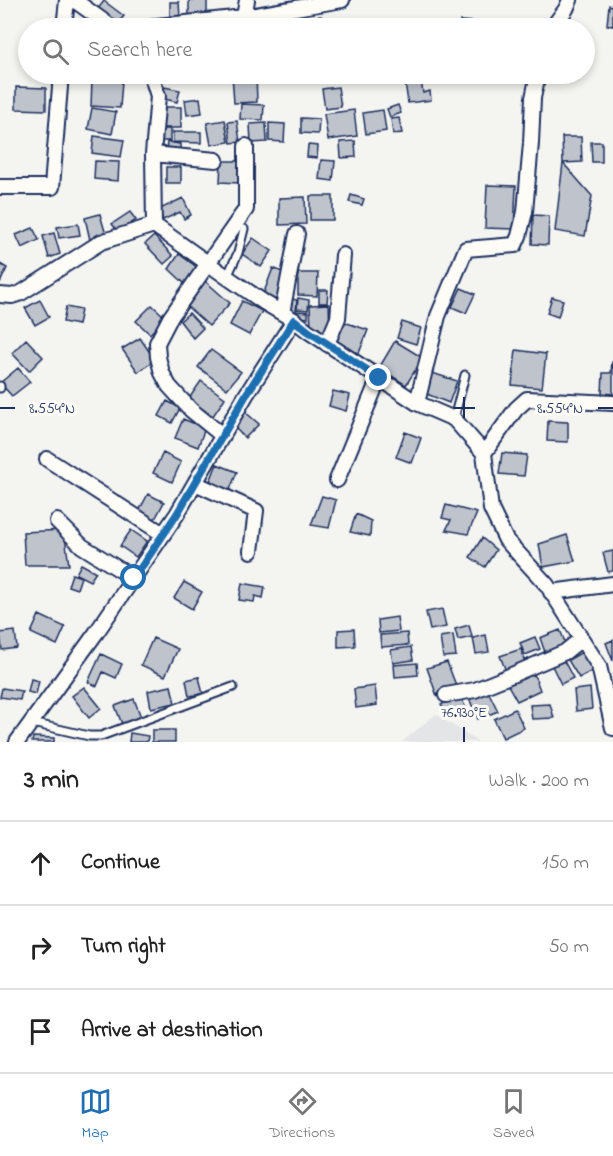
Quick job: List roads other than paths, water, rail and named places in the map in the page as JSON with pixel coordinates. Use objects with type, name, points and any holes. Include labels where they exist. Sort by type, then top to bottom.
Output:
[{"type":"street","points":[[65,18],[67,0]]},
{"type":"street","points":[[74,0],[99,18]]},
{"type":"street","points":[[244,17],[247,0]]},
{"type":"street","points":[[235,18],[342,0]]},
{"type":"street","points":[[559,18],[570,0]]},
{"type":"street","points":[[0,187],[52,187],[60,84]]},
{"type":"street","points":[[154,84],[158,96],[153,154],[154,225]]},
{"type":"street","points":[[417,403],[438,316],[466,249],[515,245],[519,236],[525,212],[536,84]]},
{"type":"street","points":[[223,436],[191,410],[169,386],[162,374],[158,344],[170,318],[246,209],[246,146]]},
{"type":"street","points":[[153,154],[216,160]]},
{"type":"street","points":[[154,225],[265,303],[417,403],[454,419],[484,453],[491,509],[506,540],[551,592],[599,666],[613,728]]},
{"type":"street","points":[[0,294],[12,296],[21,293],[101,242],[154,225]]},
{"type":"street","points":[[17,742],[134,578],[195,483],[246,395],[288,317],[297,234]]},
{"type":"street","points":[[327,344],[338,318],[344,255]]},
{"type":"street","points":[[336,480],[379,378]]},
{"type":"street","points":[[484,453],[527,399],[613,403]]},
{"type":"street","points":[[47,459],[163,534]]},
{"type":"street","points":[[195,483],[256,511],[251,551]]},
{"type":"street","points":[[57,521],[82,546],[134,578]]},
{"type":"street","points":[[551,592],[613,584]]},
{"type":"street","points":[[446,695],[475,690],[507,677],[565,652],[581,639]]},
{"type":"lane","points":[[227,277],[238,253],[244,229]]},
{"type":"lane","points":[[454,419],[465,375]]},
{"type":"lane","points":[[32,723],[89,736],[101,736],[233,687]]}]
